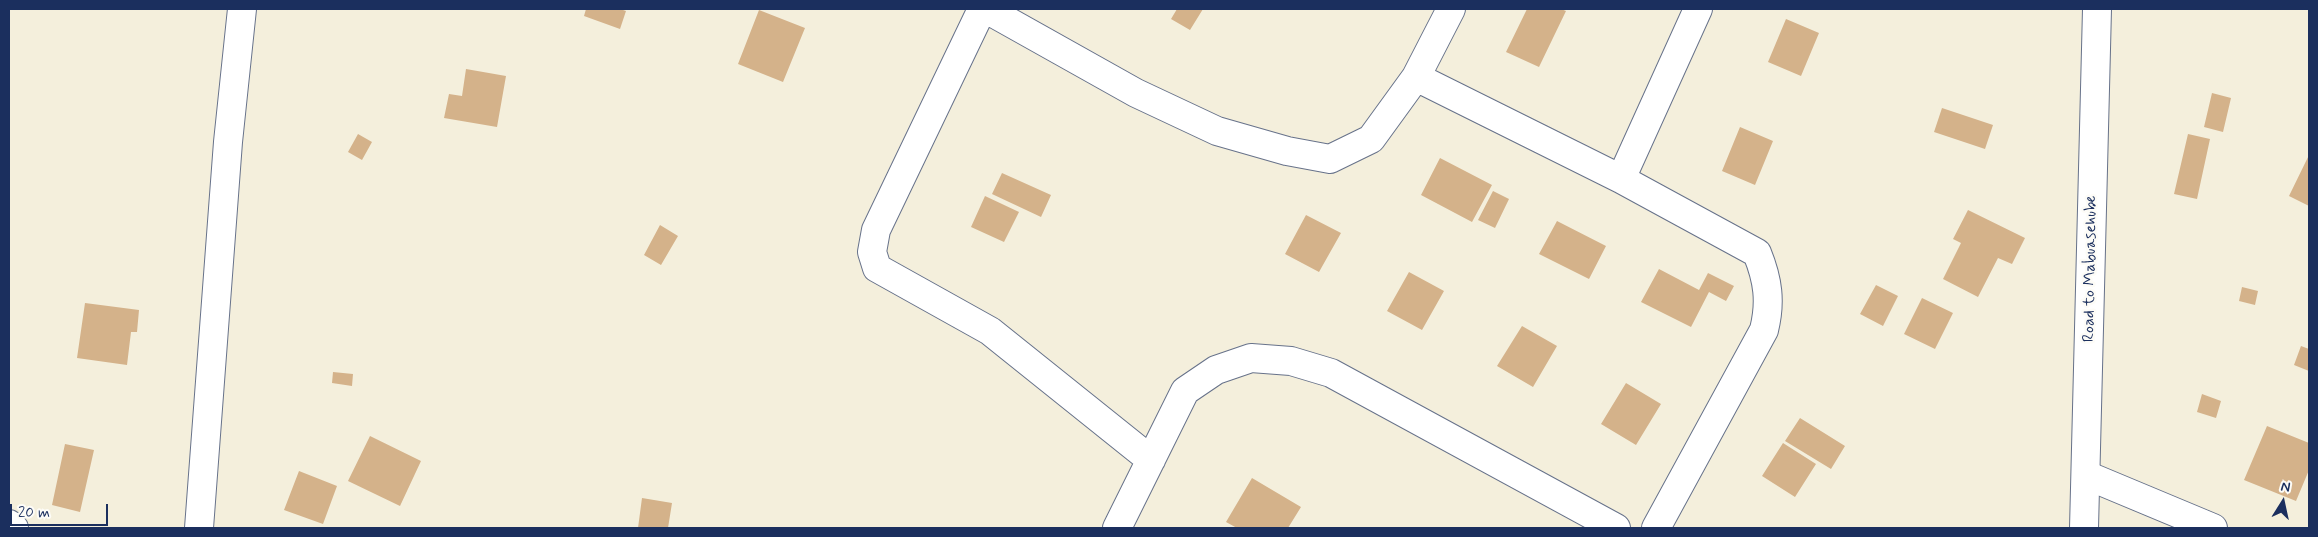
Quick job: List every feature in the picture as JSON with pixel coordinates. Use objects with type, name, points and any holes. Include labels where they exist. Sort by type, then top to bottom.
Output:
[{"type":"street","points":[[199,528],[228,142],[242,9]]},
{"type":"street","points":[[982,9],[876,230],[872,252],[877,268],[990,330],[1151,460]]},
{"type":"street","points":[[986,9],[1136,92],[1217,131],[1287,151],[1330,159],[1371,139],[1416,77],[1451,9]]},
{"type":"street","points":[[1621,179],[1698,9]]},
{"type":"street","name":"Road to Mabuasehube","points":[[2084,528],[2097,9]]},
{"type":"street","points":[[1416,77],[1621,179],[1757,253],[1765,272],[1768,291],[1769,310],[1764,330],[1656,528]]},
{"type":"street","points":[[1117,528],[1185,391],[1216,370],[1251,358],[1292,361],[1331,373],[1616,528]]},
{"type":"street","points":[[2086,475],[2213,528]]},
{"type":"street","points":[[9,524],[14,528]]},
{"type":"building","points":[[586,9],[620,9],[626,11],[620,29],[584,16]]},
{"type":"building","points":[[1177,9],[1203,9],[1190,30],[1171,19]]},
{"type":"building","points":[[1527,9],[1561,9],[1566,11],[1539,67],[1506,52]]},
{"type":"building","points":[[759,10],[805,28],[783,82],[738,64]]},
{"type":"building","points":[[1786,19],[1819,33],[1801,76],[1768,62]]},
{"type":"building","points":[[466,69],[506,76],[497,127],[444,118],[449,94],[462,96]]},
{"type":"building","points":[[2212,93],[2231,98],[2223,132],[2204,127]]},
{"type":"building","points":[[1942,108],[1993,125],[1985,149],[1934,132]]},
{"type":"building","points":[[1740,127],[1773,141],[1755,185],[1722,171]]},
{"type":"building","points":[[358,134],[372,142],[362,160],[348,152]]},
{"type":"building","points":[[2188,134],[2210,139],[2197,199],[2174,194]]},
{"type":"building","points":[[2309,155],[2309,206],[2289,196]]},
{"type":"building","points":[[1440,158],[1492,185],[1472,222],[1421,195]]},
{"type":"building","points":[[1002,173],[1051,195],[1041,217],[992,194]]},
{"type":"building","points":[[1493,191],[1509,199],[1495,228],[1478,220]]},
{"type":"building","points":[[985,196],[1019,212],[1004,242],[971,227]]},
{"type":"building","points":[[1968,210],[2025,238],[2012,264],[1998,258],[1978,297],[1943,279],[1961,243],[1953,239]]},
{"type":"building","points":[[1306,215],[1341,233],[1319,272],[1285,254]]},
{"type":"building","points":[[1557,221],[1606,246],[1589,279],[1539,254]]},
{"type":"building","points":[[660,225],[678,236],[661,265],[644,255]]},
{"type":"building","points":[[1659,269],[1699,290],[1708,273],[1734,286],[1726,301],[1709,292],[1691,327],[1641,302]]},
{"type":"building","points":[[1409,272],[1444,291],[1422,330],[1387,311]]},
{"type":"building","points":[[1876,285],[1898,296],[1883,326],[1860,314]]},
{"type":"building","points":[[2242,287],[2258,291],[2255,305],[2239,301]]},
{"type":"building","points":[[1922,298],[1953,313],[1935,349],[1904,334]]},
{"type":"building","points":[[85,303],[139,310],[137,332],[131,332],[127,365],[77,358]]},
{"type":"building","points":[[1522,326],[1557,346],[1533,387],[1497,366]]},
{"type":"building","points":[[2301,346],[2309,349],[2309,371],[2294,365]]},
{"type":"building","points":[[333,372],[353,374],[352,386],[332,383]]},
{"type":"building","points":[[1626,383],[1661,404],[1636,445],[1601,424]]},
{"type":"building","points":[[2202,394],[2221,401],[2216,418],[2197,412]]},
{"type":"building","points":[[1800,418],[1845,446],[1831,469],[1785,441]]},
{"type":"building","points":[[2267,426],[2309,443],[2309,470],[2296,501],[2244,480]]},
{"type":"building","points":[[370,436],[421,461],[400,506],[348,481]]},
{"type":"building","points":[[1783,443],[1816,464],[1795,497],[1762,476]]},
{"type":"building","points":[[65,444],[94,450],[80,512],[52,505]]},
{"type":"building","points":[[299,471],[337,486],[323,524],[284,510]]},
{"type":"building","points":[[1252,478],[1301,507],[1288,528],[1237,528],[1226,522]]},
{"type":"building","points":[[642,498],[672,503],[668,528],[638,528]]}]
